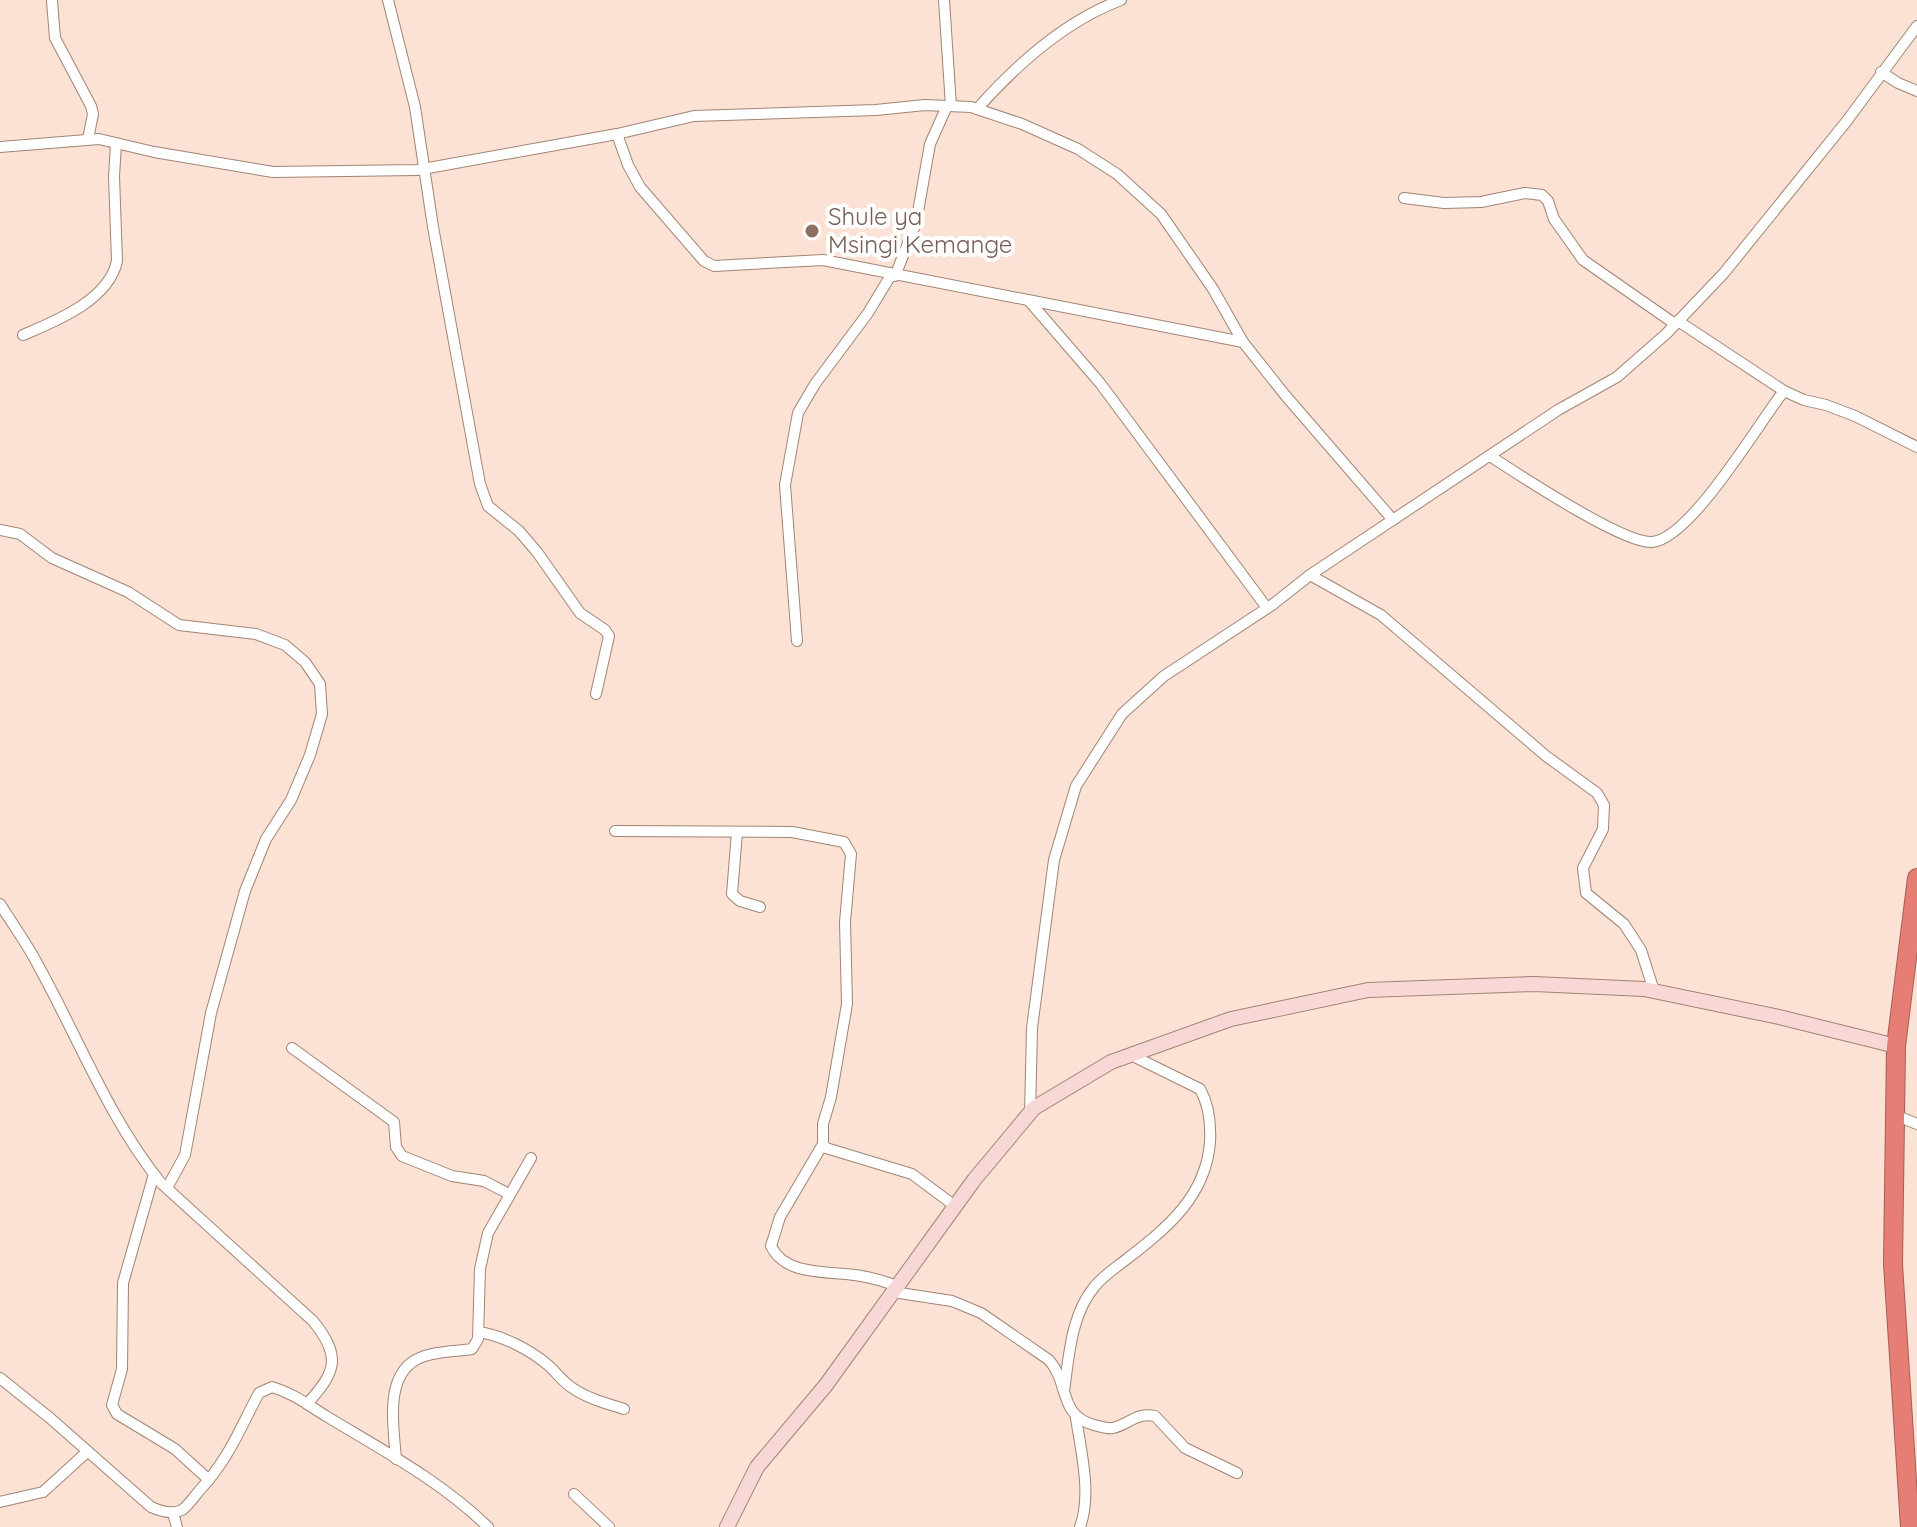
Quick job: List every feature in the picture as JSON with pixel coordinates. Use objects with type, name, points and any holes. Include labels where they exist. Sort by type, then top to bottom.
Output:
[{"type":"highway","points":[[1910,1527],[1893,1264],[1896,1046],[1917,878]]},
{"type":"main road","points":[[727,1527],[757,1467],[826,1385],[955,1206],[1034,1108],[1111,1062],[1231,1019],[1368,990],[1534,984],[1654,991],[1896,1046]]},
{"type":"street","points":[[388,0],[415,107],[470,443],[480,484],[488,506],[519,531],[580,613],[609,636],[596,694]]},
{"type":"street","points":[[797,641],[785,485],[798,413],[815,384],[893,276],[916,223],[930,144],[949,106],[944,0]]},
{"type":"street","points":[[977,109],[995,88],[1044,45],[1100,8],[1121,0]]},
{"type":"street","points":[[52,1],[55,38],[93,114],[88,139]]},
{"type":"street","points":[[1030,1114],[1032,1028],[1054,860],[1076,786],[1122,714],[1164,676],[1267,608],[1310,575],[1558,410],[1617,377],[1724,273],[1846,122],[1917,26]]},
{"type":"street","points":[[1881,72],[1917,91]]},
{"type":"street","points":[[0,147],[99,139],[273,172],[424,169],[617,134],[694,116],[949,106],[977,109],[1022,124],[1064,143],[1117,174],[1161,214],[1213,289],[1243,342],[1393,520]]},
{"type":"street","points":[[617,134],[640,187],[704,261],[714,266],[823,260],[1243,342]]},
{"type":"street","points":[[23,335],[71,314],[115,272],[116,144]]},
{"type":"street","points":[[1404,198],[1457,203],[1481,202],[1525,193],[1542,195],[1548,201],[1561,230],[1583,260],[1676,323],[1784,391],[1855,416],[1917,447]]},
{"type":"street","points":[[1030,302],[1100,383],[1267,608]]},
{"type":"street","points":[[1490,456],[1614,529],[1640,541],[1654,542],[1671,534],[1688,520],[1743,453],[1763,418],[1784,391]]},
{"type":"street","points":[[0,530],[20,534],[52,558],[128,592],[179,625],[256,634],[285,645],[305,662],[320,684],[322,714],[310,755],[291,800],[266,839],[245,891],[211,1013],[185,1155],[167,1188]]},
{"type":"street","points":[[1310,575],[1381,615],[1546,756],[1597,793],[1604,805],[1603,829],[1583,868],[1586,893],[1624,924],[1641,950],[1654,991]]},
{"type":"street","points":[[615,831],[792,832],[835,838],[849,847],[845,944],[847,1004],[831,1097],[823,1124],[823,1144],[780,1217],[771,1246],[785,1263],[806,1270],[862,1276],[895,1289],[952,1301],[981,1313],[1049,1360],[1057,1368],[1076,1418],[1085,1489],[1084,1515],[1080,1527]]},
{"type":"street","points":[[737,832],[732,894],[740,901],[760,907]]},
{"type":"street","points":[[0,904],[39,967],[76,1042],[141,1159],[167,1188],[322,1332],[334,1358],[332,1371],[307,1404]]},
{"type":"street","points":[[292,1048],[394,1122],[396,1147],[402,1156],[452,1176],[484,1181],[509,1194]]},
{"type":"street","points":[[1064,1391],[1078,1314],[1094,1286],[1156,1237],[1196,1194],[1207,1167],[1209,1117],[1206,1099],[1200,1089],[1131,1055]]},
{"type":"street","points":[[1895,1115],[1917,1124]]},
{"type":"street","points":[[823,1144],[826,1148],[912,1174],[955,1206]]},
{"type":"street","points":[[396,1459],[391,1415],[403,1375],[410,1363],[420,1358],[472,1349],[479,1332],[480,1269],[488,1233],[531,1158]]},
{"type":"street","points":[[154,1174],[123,1283],[122,1369],[112,1405],[117,1414],[175,1449],[209,1480]]},
{"type":"street","points":[[479,1332],[501,1338],[533,1354],[572,1388],[588,1397],[624,1409]]},
{"type":"street","points":[[0,1378],[151,1507],[173,1513],[183,1509],[231,1451],[263,1389],[272,1387],[307,1404],[396,1459],[462,1502],[488,1527]]},
{"type":"street","points":[[1076,1418],[1112,1428],[1136,1416],[1155,1416],[1185,1448],[1237,1473]]},
{"type":"street","points":[[0,1502],[43,1492],[87,1452]]},
{"type":"street","points":[[574,1494],[609,1527]]},
{"type":"street","points":[[173,1513],[177,1527]]},
{"type":"place","name":"Shule ya Msingi Kemange","points":[[812,231]]}]
